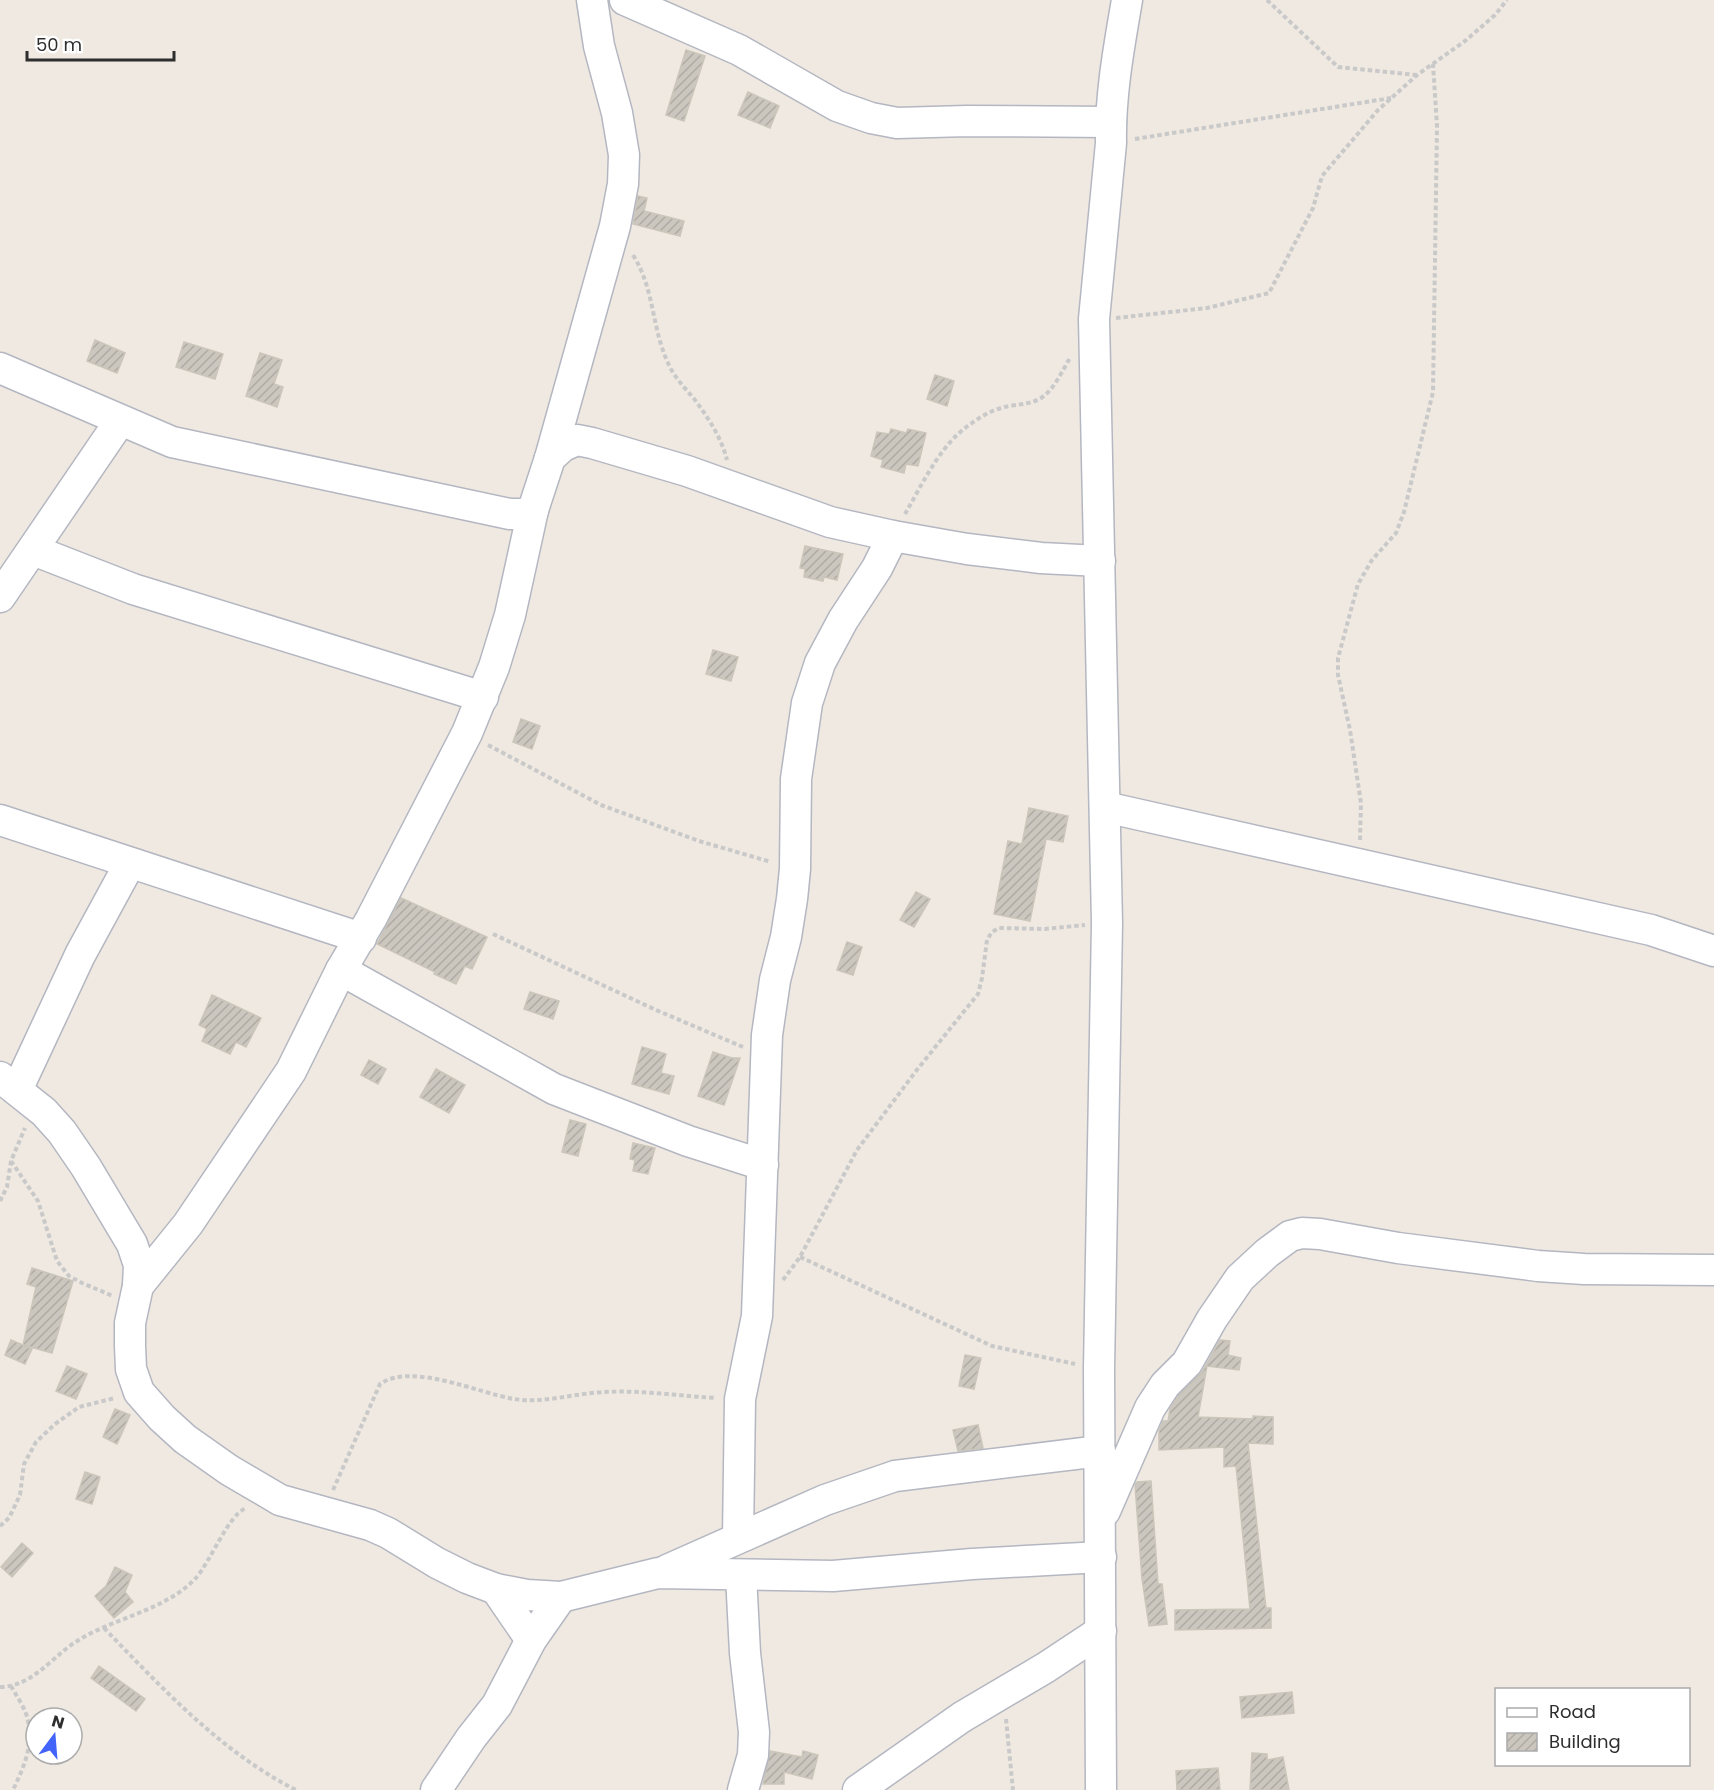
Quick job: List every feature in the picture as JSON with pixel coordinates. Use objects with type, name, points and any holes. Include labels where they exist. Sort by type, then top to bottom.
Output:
[{"type":"street","points":[[138,1286],[188,1224],[291,1071],[341,970],[362,938],[466,733],[494,667],[510,615],[533,510],[550,458],[615,226],[623,184],[624,155],[617,113],[598,46],[592,0]]},
{"type":"street","points":[[625,0],[739,50],[837,106],[871,118],[897,123],[967,121],[1111,133]]},
{"type":"street","points":[[1101,1790],[1099,1369],[1107,923],[1094,319],[1118,54],[1127,0]]},
{"type":"street","points":[[0,368],[172,442],[510,514],[522,514],[533,510]]},
{"type":"street","points":[[0,597],[120,421]]},
{"type":"street","points":[[550,458],[563,446],[577,440],[585,441],[730,485],[830,522],[967,549],[1031,557],[1100,561]]},
{"type":"street","points":[[738,1538],[740,1399],[757,1316],[767,1035],[775,980],[786,938],[795,869],[796,779],[807,703],[820,663],[843,620],[878,568],[893,536]]},
{"type":"street","points":[[33,550],[133,589],[483,697]]},
{"type":"street","points":[[1105,807],[1525,900],[1651,930],[1714,951]]},
{"type":"street","points":[[0,820],[362,938]]},
{"type":"street","points":[[130,863],[8,1084],[44,1112],[62,1132],[86,1167],[132,1244],[139,1265],[138,1286],[130,1323],[131,1369],[140,1392],[162,1418],[185,1439],[229,1470],[280,1500],[370,1525],[388,1533],[437,1563],[496,1590],[561,1597],[658,1573],[825,1500],[895,1476],[1100,1451]]},
{"type":"street","points":[[341,970],[554,1089],[678,1138],[763,1165]]},
{"type":"street","points":[[325,1003],[383,993]]},
{"type":"street","points":[[1101,1519],[1150,1408],[1165,1385],[1186,1363],[1240,1278],[1290,1236],[1302,1233],[1320,1234],[1398,1248],[1538,1266],[1584,1269],[1714,1270]]},
{"type":"street","points":[[658,1573],[833,1576],[972,1564],[1101,1557]]},
{"type":"street","points":[[741,1575],[745,1653],[754,1732],[753,1755],[742,1790]]},
{"type":"street","points":[[496,1590],[531,1640]]},
{"type":"street","points":[[435,1790],[497,1705],[531,1640],[561,1597]]},
{"type":"street","points":[[858,1790],[953,1722],[1004,1693],[1101,1631]]},
{"type":"path","points":[[1268,0],[1338,67],[1417,75]]},
{"type":"path","points":[[893,536],[948,445],[970,424],[988,413],[1008,406],[1029,404],[1042,398],[1094,319],[1207,308],[1269,293],[1313,208],[1322,176],[1378,110],[1417,75],[1487,22],[1507,0]]},
{"type":"path","points":[[1359,865],[1361,803],[1350,730],[1338,675],[1338,658],[1358,584],[1372,560],[1396,533],[1404,512],[1433,393],[1437,126],[1433,64]]},
{"type":"path","points":[[1111,133],[1392,98]]},
{"type":"path","points":[[615,226],[642,269],[648,286],[658,338],[669,365],[722,441],[730,485]]},
{"type":"path","points":[[466,733],[601,805],[699,841],[795,869]]},
{"type":"path","points":[[782,1282],[800,1257],[857,1150],[978,994],[987,940],[992,932],[999,928],[1045,929],[1107,923]]},
{"type":"path","points":[[493,934],[656,1010],[766,1056]]},
{"type":"path","points":[[0,1201],[8,1187],[11,1161],[20,1138],[27,1126],[44,1112]]},
{"type":"path","points":[[11,1161],[38,1201],[57,1261],[69,1276],[81,1283],[110,1293],[118,1299],[130,1323]]},
{"type":"path","points":[[800,1257],[992,1346],[1099,1369]]},
{"type":"path","points":[[324,1512],[380,1384],[389,1378],[411,1376],[452,1382],[512,1399],[532,1401],[608,1391],[740,1399]]},
{"type":"path","points":[[0,1526],[9,1518],[20,1495],[24,1464],[36,1442],[78,1407],[140,1392]]},
{"type":"path","points":[[0,1687],[25,1682],[75,1642],[172,1598],[195,1578],[230,1524],[242,1510],[260,1503],[280,1500]]},
{"type":"path","points":[[104,1628],[158,1684],[237,1753],[278,1781],[297,1790]]},
{"type":"path","points":[[11,1686],[28,1719],[30,1739],[24,1767],[12,1790]]},
{"type":"path","points":[[1004,1693],[1013,1790]]},
{"type":"building","points":[[686,50],[705,56],[684,121],[666,115]]},
{"type":"building","points":[[748,92],[779,106],[770,128],[738,115]]},
{"type":"building","points":[[638,196],[647,198],[644,211],[684,221],[680,236],[633,224]]},
{"type":"building","points":[[95,340],[125,353],[117,373],[87,361]]},
{"type":"building","points":[[184,342],[223,354],[215,379],[176,367]]},
{"type":"building","points":[[260,353],[282,360],[274,384],[283,387],[277,407],[246,396]]},
{"type":"building","points":[[935,375],[954,381],[947,406],[927,399]]},
{"type":"building","points":[[891,429],[906,433],[908,429],[926,433],[918,466],[906,464],[904,473],[881,467],[883,460],[871,456],[877,432],[889,434]]},
{"type":"building","points":[[805,546],[843,554],[837,580],[824,577],[823,581],[804,577],[805,569],[800,568]]},
{"type":"building","points":[[713,650],[738,657],[731,681],[706,674]]},
{"type":"building","points":[[521,719],[540,726],[532,749],[513,742]]},
{"type":"building","points":[[1029,808],[1068,816],[1063,842],[1046,839],[1030,921],[994,914],[1008,841],[1022,844]]},
{"type":"building","points":[[916,892],[930,899],[914,927],[900,920]]},
{"type":"building","points":[[401,898],[487,937],[472,969],[465,966],[456,984],[377,944]]},
{"type":"building","points":[[847,942],[862,947],[853,975],[837,970]]},
{"type":"building","points":[[530,992],[559,1001],[553,1019],[524,1009]]},
{"type":"building","points":[[212,995],[261,1018],[246,1047],[236,1042],[230,1054],[202,1041],[207,1029],[199,1025]]},
{"type":"building","points":[[642,1047],[666,1054],[661,1073],[674,1076],[669,1094],[632,1084]]},
{"type":"building","points":[[713,1052],[740,1058],[724,1105],[698,1096]]},
{"type":"building","points":[[369,1060],[386,1069],[378,1084],[361,1075]]},
{"type":"building","points":[[436,1069],[465,1085],[449,1113],[420,1097]]},
{"type":"building","points":[[570,1120],[586,1124],[578,1156],[562,1152]]},
{"type":"building","points":[[633,1143],[655,1148],[648,1174],[633,1171],[635,1160],[630,1159]]},
{"type":"building","points":[[32,1268],[73,1281],[52,1353],[23,1345],[36,1287],[27,1284]]},
{"type":"building","points":[[11,1340],[32,1349],[25,1364],[5,1355]]},
{"type":"building","points":[[1220,1340],[1230,1341],[1228,1355],[1241,1358],[1239,1370],[1207,1366],[1198,1417],[1253,1419],[1253,1416],[1273,1417],[1273,1444],[1248,1443],[1266,1608],[1271,1608],[1271,1628],[1175,1630],[1175,1610],[1250,1609],[1236,1466],[1224,1467],[1224,1447],[1159,1450],[1159,1431],[1163,1421],[1168,1421],[1170,1409],[1178,1396],[1202,1372]]},
{"type":"building","points":[[965,1355],[981,1358],[974,1389],[959,1386]]},
{"type":"building","points":[[67,1366],[87,1374],[76,1399],[56,1391]]},
{"type":"building","points":[[115,1409],[130,1415],[117,1444],[103,1437]]},
{"type":"building","points":[[978,1425],[983,1448],[958,1451],[953,1430]]},
{"type":"building","points":[[85,1472],[100,1477],[92,1504],[76,1499]]},
{"type":"building","points":[[1151,1481],[1158,1584],[1162,1584],[1167,1624],[1149,1626],[1142,1579],[1135,1485],[1137,1482]]},
{"type":"building","points":[[22,1543],[33,1553],[12,1577],[1,1567]]},
{"type":"building","points":[[115,1567],[132,1575],[125,1592],[133,1602],[114,1618],[95,1596],[106,1586]]},
{"type":"building","points":[[99,1666],[145,1699],[136,1711],[91,1678]]},
{"type":"building","points":[[1292,1692],[1294,1713],[1242,1718],[1240,1697]]},
{"type":"building","points":[[770,1751],[802,1757],[803,1751],[818,1755],[812,1779],[784,1772],[784,1784],[763,1784]]},
{"type":"building","points":[[1252,1753],[1267,1754],[1267,1760],[1283,1757],[1289,1790],[1250,1790]]},
{"type":"building","points":[[1218,1768],[1220,1790],[1177,1790],[1176,1771]]}]
